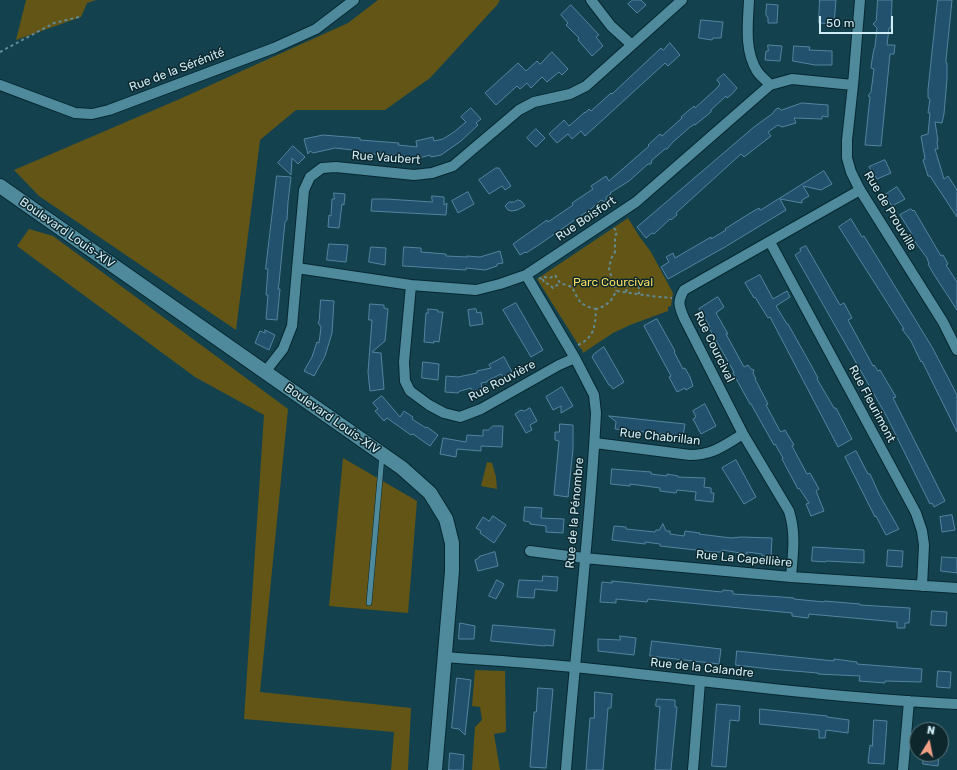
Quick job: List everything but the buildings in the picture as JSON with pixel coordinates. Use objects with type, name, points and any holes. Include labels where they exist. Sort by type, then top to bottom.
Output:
[{"type":"main road","name":"Boulevard Louis-XIV","points":[[0,186],[402,468],[430,493],[446,519],[452,543],[452,571],[435,770]]},
{"type":"street","name":"Rue de la Sérénité","points":[[0,85],[75,113],[92,114],[109,110],[274,48],[316,29],[354,0]]},
{"type":"street","points":[[591,0],[612,26],[632,44]]},
{"type":"street","name":"Rue Vaubert","points":[[265,372],[283,349],[292,326],[304,190],[310,177],[322,168],[336,167],[414,175],[432,173],[454,166],[519,110],[534,102],[570,94],[586,86],[682,0]]},
{"type":"street","points":[[749,0],[748,41],[751,58],[757,71],[770,85]]},
{"type":"street","name":"Rue de Prouville","points":[[860,0],[847,140],[847,158],[851,172],[860,190],[943,322],[957,350]]},
{"type":"street","name":"Rue Boisfort","points":[[297,268],[411,285],[476,290],[500,284],[526,275],[636,202],[770,85],[792,79],[853,85]]},
{"type":"street","points":[[679,299],[684,290],[860,190]]},
{"type":"street","name":"Rue Fleurimont","points":[[770,242],[916,513],[922,531],[924,545],[922,586]]},
{"type":"street","name":"Rue de la Pénombre","points":[[526,275],[572,353],[594,395],[596,414],[566,770]]},
{"type":"street","name":"Rue Rouvière","points":[[411,285],[404,362],[405,381],[410,391],[429,405],[444,413],[460,417],[481,409],[559,365],[572,353]]},
{"type":"street","name":"Rue Courcival","points":[[679,299],[680,308],[684,318],[742,434],[789,511],[793,523],[794,539],[791,577]]},
{"type":"street","name":"Rue Chabrillan","points":[[594,443],[690,455],[702,455],[713,452],[742,434]]},
{"type":"street","name":"Rue La Capellière","points":[[530,551],[584,558],[791,577],[957,588]]},
{"type":"street","name":"Rue de la Calandre","points":[[444,657],[574,667],[700,682],[957,704]]},
{"type":"street","points":[[693,770],[700,682]]},
{"type":"street","points":[[903,770],[909,701]]},
{"type":"lane","points":[[369,603],[382,455]]},
{"type":"path","points":[[0,52],[54,24],[79,17]]},
{"type":"path","points":[[526,275],[542,279],[545,277],[550,278],[555,275],[560,283],[572,287],[578,300],[585,306],[596,309],[608,304],[616,291],[609,269],[611,259],[615,252],[615,237],[617,232],[609,220]]},
{"type":"path","points":[[549,284],[550,278]]},
{"type":"path","points":[[542,279],[544,283],[549,284],[553,288],[560,283]]},
{"type":"path","points":[[626,292],[628,285],[639,286],[639,294]]},
{"type":"path","points":[[616,291],[679,299]]},
{"type":"path","points":[[572,353],[593,332],[596,309]]},
{"type":"green space","points":[[26,0],[96,0],[87,3],[81,17],[16,40]]},
{"type":"green space","points":[[378,0],[500,0],[430,78],[385,110],[296,110],[260,140],[236,330],[39,196],[14,170],[182,98],[348,23]]},
{"type":"green space","name":"Parc Courcival","points":[[628,218],[651,252],[673,293],[671,306],[668,307],[668,311],[613,333],[583,353],[582,349],[537,279]]},
{"type":"green space","points":[[29,229],[53,236],[288,409],[260,692],[411,708],[408,770],[391,770],[394,732],[244,719],[264,415],[195,377],[17,246]]},
{"type":"green space","points":[[343,458],[417,501],[408,613],[329,606]]},
{"type":"green space","points":[[487,462],[492,463],[496,477],[497,489],[481,486]]},
{"type":"green space","points":[[475,670],[505,671],[506,732],[494,734],[500,770],[472,770],[475,727],[482,720],[480,707],[472,706]]}]
